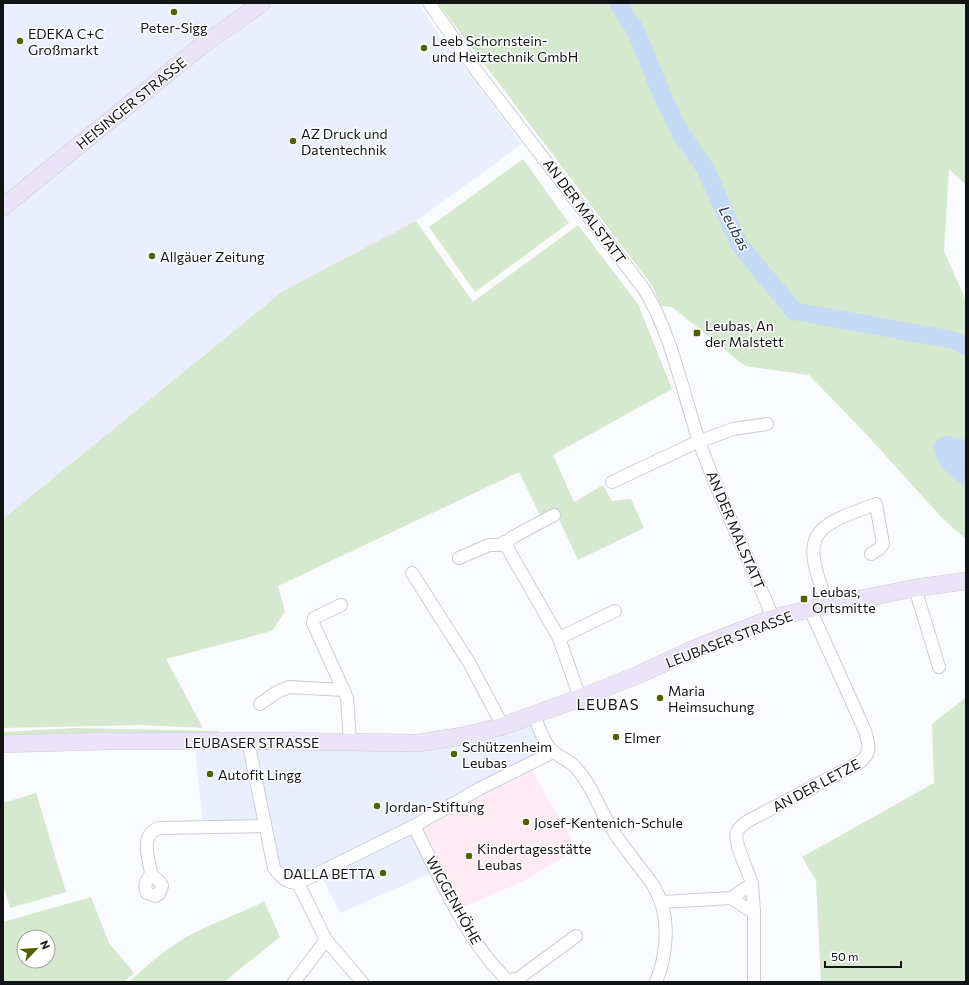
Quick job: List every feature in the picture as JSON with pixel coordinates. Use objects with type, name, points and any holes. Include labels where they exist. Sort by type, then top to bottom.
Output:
[{"type":"main road","name":"HEISINGER STRASSE","points":[[3,207],[155,82],[252,5]]},
{"type":"main road","name":"LEUBASER STRASSE","points":[[3,744],[106,741],[419,743],[462,736],[500,727],[580,698],[638,675],[694,649],[773,618],[828,605],[915,588],[966,581]]},
{"type":"street","name":"AN DER MALSTATT","points":[[429,3],[478,73],[644,289],[658,316],[699,442],[773,618]]},
{"type":"street","points":[[612,482],[699,442],[733,429],[767,424]]},
{"type":"street","points":[[828,605],[812,552],[812,545],[826,524],[839,517],[876,504],[883,544],[879,550],[871,554]]},
{"type":"street","points":[[459,558],[489,545],[505,543],[511,538],[554,515]]},
{"type":"street","points":[[505,543],[559,638],[580,698]]},
{"type":"street","points":[[412,574],[470,664],[499,719],[500,727]]},
{"type":"street","points":[[915,588],[939,667]]},
{"type":"street","points":[[341,605],[314,618],[313,623],[344,690],[348,704],[350,742]]},
{"type":"street","name":"AN DER LETZE","points":[[754,982],[754,913],[752,884],[735,837],[738,829],[748,821],[860,762],[866,758],[869,751],[865,731],[810,609]]},
{"type":"street","points":[[559,638],[615,611]]},
{"type":"street","points":[[260,704],[276,692],[289,687],[344,690]]},
{"type":"street","points":[[534,715],[545,740],[553,752],[568,760],[585,779],[611,828],[653,886],[662,902],[666,943],[662,968],[656,982]]},
{"type":"street","points":[[248,741],[274,868],[281,878],[291,883],[298,883],[414,826],[479,789],[553,752]]},
{"type":"street","points":[[151,874],[147,837],[151,831],[159,828],[265,826]]},
{"type":"street","name":"WIGGENHÖHE","points":[[414,826],[456,909],[476,943],[508,981],[519,978],[576,936]]},
{"type":"street","points":[[298,883],[326,940],[362,982]]},
{"type":"street","points":[[662,902],[731,898],[752,884]]},
{"type":"street","points":[[731,898],[754,913]]},
{"type":"street","points":[[294,982],[326,940]]},
{"type":"shaded area","points":[[3,3],[419,3],[432,25],[522,144],[416,221],[283,291],[3,519]]},
{"type":"shaded area","points":[[532,720],[552,756],[414,831],[436,871],[340,913],[323,879],[306,886],[275,882],[258,822],[203,824],[195,749],[418,749]]},
{"type":"shaded area","points":[[531,769],[577,849],[522,882],[458,909],[417,830],[476,796]]},
{"type":"green space","points":[[438,3],[966,3],[966,185],[949,169],[944,251],[966,301],[966,539],[943,519],[866,434],[809,375],[745,366],[672,307],[661,306],[653,287]]},
{"type":"green space","points":[[523,159],[569,223],[475,292],[429,227]]},
{"type":"green space","points":[[416,221],[473,302],[578,225],[638,304],[672,389],[553,455],[574,502],[603,485],[612,501],[631,499],[644,528],[578,560],[555,511],[541,517],[519,472],[278,586],[285,611],[272,631],[166,659],[203,728],[142,725],[3,728],[3,519],[283,291]]},
{"type":"green space","points":[[966,697],[966,982],[821,982],[816,880],[802,857],[934,783],[932,724]]},
{"type":"green space","points":[[75,728],[219,731],[219,737],[3,739],[3,732]]},
{"type":"green space","points":[[36,793],[66,892],[10,908],[3,884],[3,803]]},
{"type":"green space","points":[[91,897],[109,943],[134,973],[124,982],[3,982],[3,922]]},
{"type":"green space","points":[[264,901],[280,937],[224,982],[129,982],[154,959],[192,934]]},
{"type":"water","points":[[945,436],[966,440],[966,486],[954,479],[944,469],[937,457],[934,444],[939,438]]},
{"type":"waterway","name":"Leubas","points":[[618,3],[636,31],[661,92],[680,132],[705,168],[739,244],[794,311],[953,340],[966,346]]},
{"type":"place","name":"Peter-Sigg","points":[[174,12]]},
{"type":"place","name":"EDEKA C+C Großmarkt","points":[[20,41]]},
{"type":"place","name":"Leeb Schornstein- und Heiztechnik GmbH","points":[[424,48]]},
{"type":"place","name":"AZ Druck und Datentechnik","points":[[293,141]]},
{"type":"place","name":"Allgäuer Zeitung","points":[[152,256]]},
{"type":"place","name":"Leubas, An der Malstett","points":[[697,333]]},
{"type":"place","name":"Leubas, Ortsmitte","points":[[804,599]]},
{"type":"place","name":"Maria Heimsuchung","points":[[660,698]]},
{"type":"place","name":"Elmer","points":[[616,737]]},
{"type":"place","name":"Schützenheim Leubas","points":[[454,754]]},
{"type":"place","name":"Autofit Lingg","points":[[210,774]]},
{"type":"place","name":"Jordan-Stiftung","points":[[377,806]]},
{"type":"place","name":"Josef-Kentenich-Schule","points":[[526,822]]},
{"type":"place","name":"Kindertagesstätte Leubas","points":[[469,856]]},
{"type":"place","name":"DALLA BETTA","points":[[383,873]]},
{"type":"district","name":"LEUBAS","points":[[608,704]]}]
